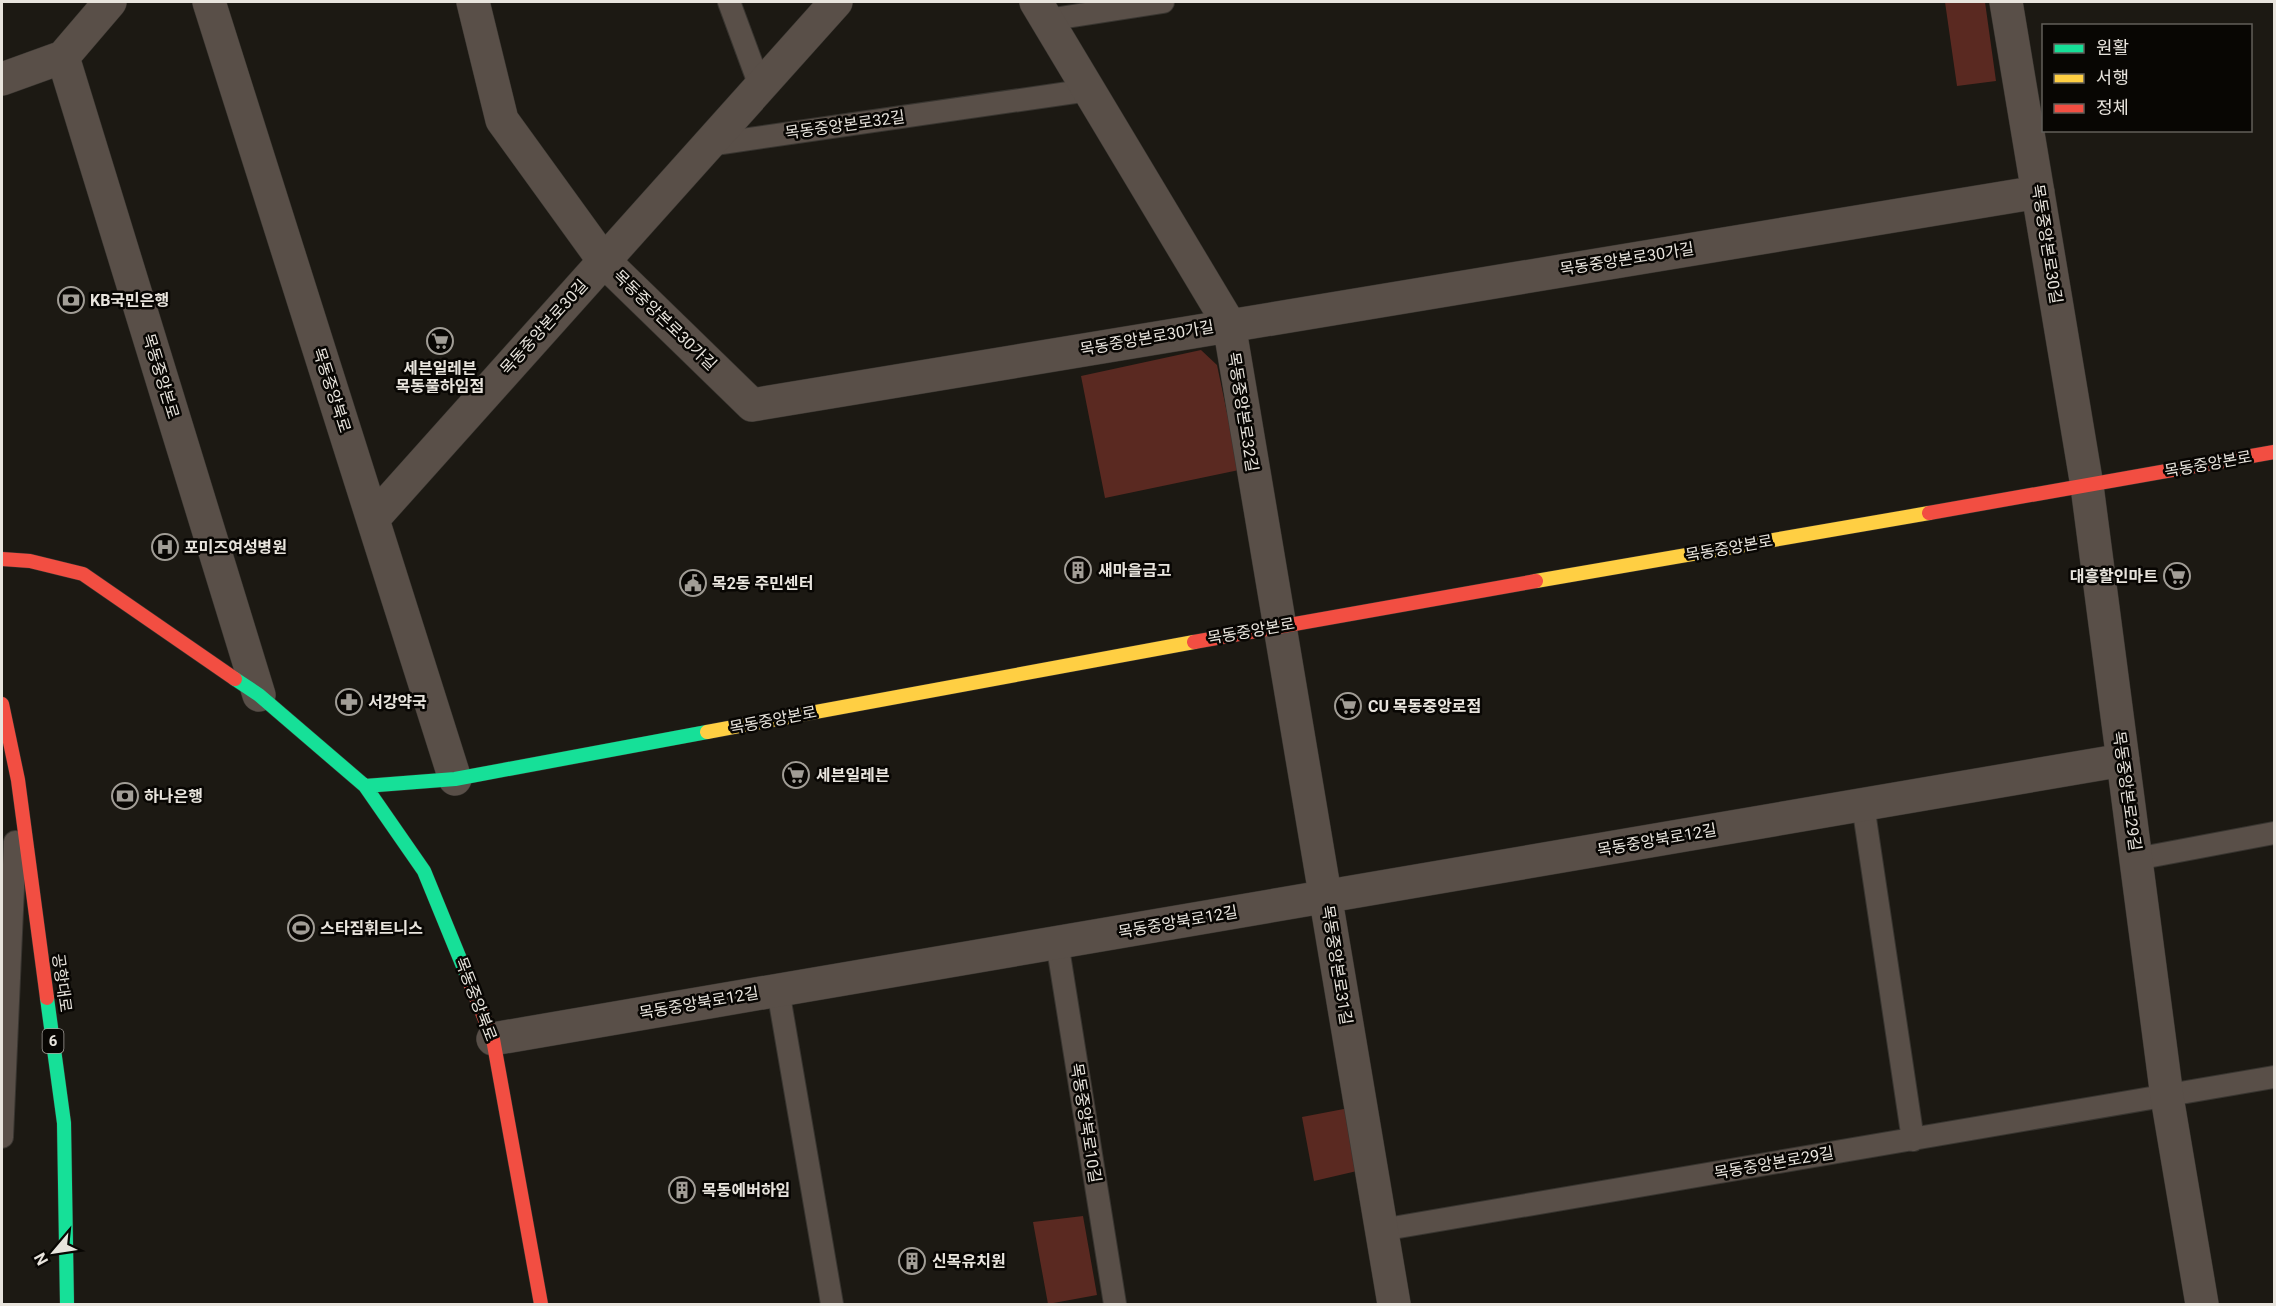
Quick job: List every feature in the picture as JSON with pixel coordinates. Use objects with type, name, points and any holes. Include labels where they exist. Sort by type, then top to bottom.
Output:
[{"type":"street","points":[[2,80],[63,57],[110,2]]},
{"type":"street","name":"목동중앙북로","points":[[209,2],[455,779]]},
{"type":"street","name":"목동중앙본로30가길","points":[[473,2],[502,120],[604,261],[752,405],[1229,324],[2038,192]]},
{"type":"street","name":"목동중앙본로30길","points":[[373,519],[836,2]]},
{"type":"street","name":"목동중앙본로30길","points":[[2006,2],[2087,486]]},
{"type":"street","name":"목동중앙본로32길","points":[[1042,10],[1229,324],[1281,626]]},
{"type":"street","name":"목동중앙본로","points":[[63,57],[259,695]]},
{"type":"street","name":"목동중앙본로","points":[[365,786],[455,779],[1281,626],[2274,452]]},
{"type":"street","name":"목동중앙본로29길","points":[[2087,486],[2167,1097],[2202,1305]]},
{"type":"street","points":[[2,559],[30,561],[83,574],[259,695],[365,786]]},
{"type":"street","name":"목동중앙본로31길","points":[[1281,626],[1394,1305]]},
{"type":"street","name":"공항대로","points":[[2,704],[18,780],[64,1123],[67,1305]]},
{"type":"street","name":"목동중앙북로12길","points":[[493,1039],[2123,760]]},
{"type":"street","name":"목동중앙북로","points":[[365,786],[424,871],[493,1039],[540,1305]]},
{"type":"lane","points":[[729,2],[760,86]]},
{"type":"lane","points":[[1042,10],[1163,2]]},
{"type":"lane","name":"목동중앙본로32길","points":[[708,145],[1089,90]]},
{"type":"lane","points":[[2,1137],[18,780]]},
{"type":"lane","points":[[1863,804],[1913,1140]]},
{"type":"lane","points":[[2136,859],[2274,833]]},
{"type":"lane","name":"목동중앙북로10길","points":[[1057,942],[1115,1305]]},
{"type":"lane","points":[[778,990],[832,1305]]},
{"type":"lane","points":[[2167,1097],[2274,1077]]},
{"type":"lane","name":"목동중앙본로29길","points":[[1381,1230],[2167,1097]]},
{"type":"shaded area","points":[[1945,2],[1985,2],[1996,81],[1957,86]]},
{"type":"shaded area","points":[[1201,350],[1217,365],[1239,470],[1105,498],[1081,376]]},
{"type":"shaded area","points":[[1349,1108],[1357,1171],[1314,1181],[1302,1117]]},
{"type":"shaded area","points":[[1083,1216],[1097,1295],[1048,1304],[1033,1222]]},
{"type":"traffic: fast","points":[[235,679],[259,695],[365,786],[424,871],[467,976]]},
{"type":"traffic: fast","points":[[365,786],[455,779],[707,732]]},
{"type":"traffic: fast","points":[[47,998],[64,1123],[67,1304]]},
{"type":"traffic: slow","points":[[1536,581],[1929,513]]},
{"type":"traffic: slow","points":[[707,732],[1194,642]]},
{"type":"traffic: jam","points":[[1929,513],[2274,452]]},
{"type":"traffic: jam","points":[[2,559],[30,561],[83,574],[235,679]]},
{"type":"traffic: jam","points":[[1194,642],[1536,581]]},
{"type":"traffic: jam","points":[[2,704],[18,780],[47,998]]},
{"type":"traffic: jam","points":[[467,976],[493,1039],[541,1304]]},
{"type":"place","name":"KB국민은행","points":[[71,300]]},
{"type":"place","name":"세븐일레븐 목동풀하임점","points":[[440,341]]},
{"type":"place","name":"포미즈여성병원","points":[[165,547]]},
{"type":"place","name":"새마을금고","points":[[1078,570]]},
{"type":"place","name":"대흥할인마트","points":[[2177,576]]},
{"type":"place","name":"목2동 주민센터","points":[[693,583]]},
{"type":"place","name":"서강약국","points":[[349,702]]},
{"type":"place","name":"CU 목동중앙로점","points":[[1348,706]]},
{"type":"place","name":"세븐일레븐","points":[[796,775]]},
{"type":"place","name":"하나은행","points":[[125,796]]},
{"type":"place","name":"스타짐휘트니스","points":[[301,928]]},
{"type":"place","name":"목동에버하임","points":[[682,1190]]},
{"type":"place","name":"신목유치원","points":[[912,1261]]}]
